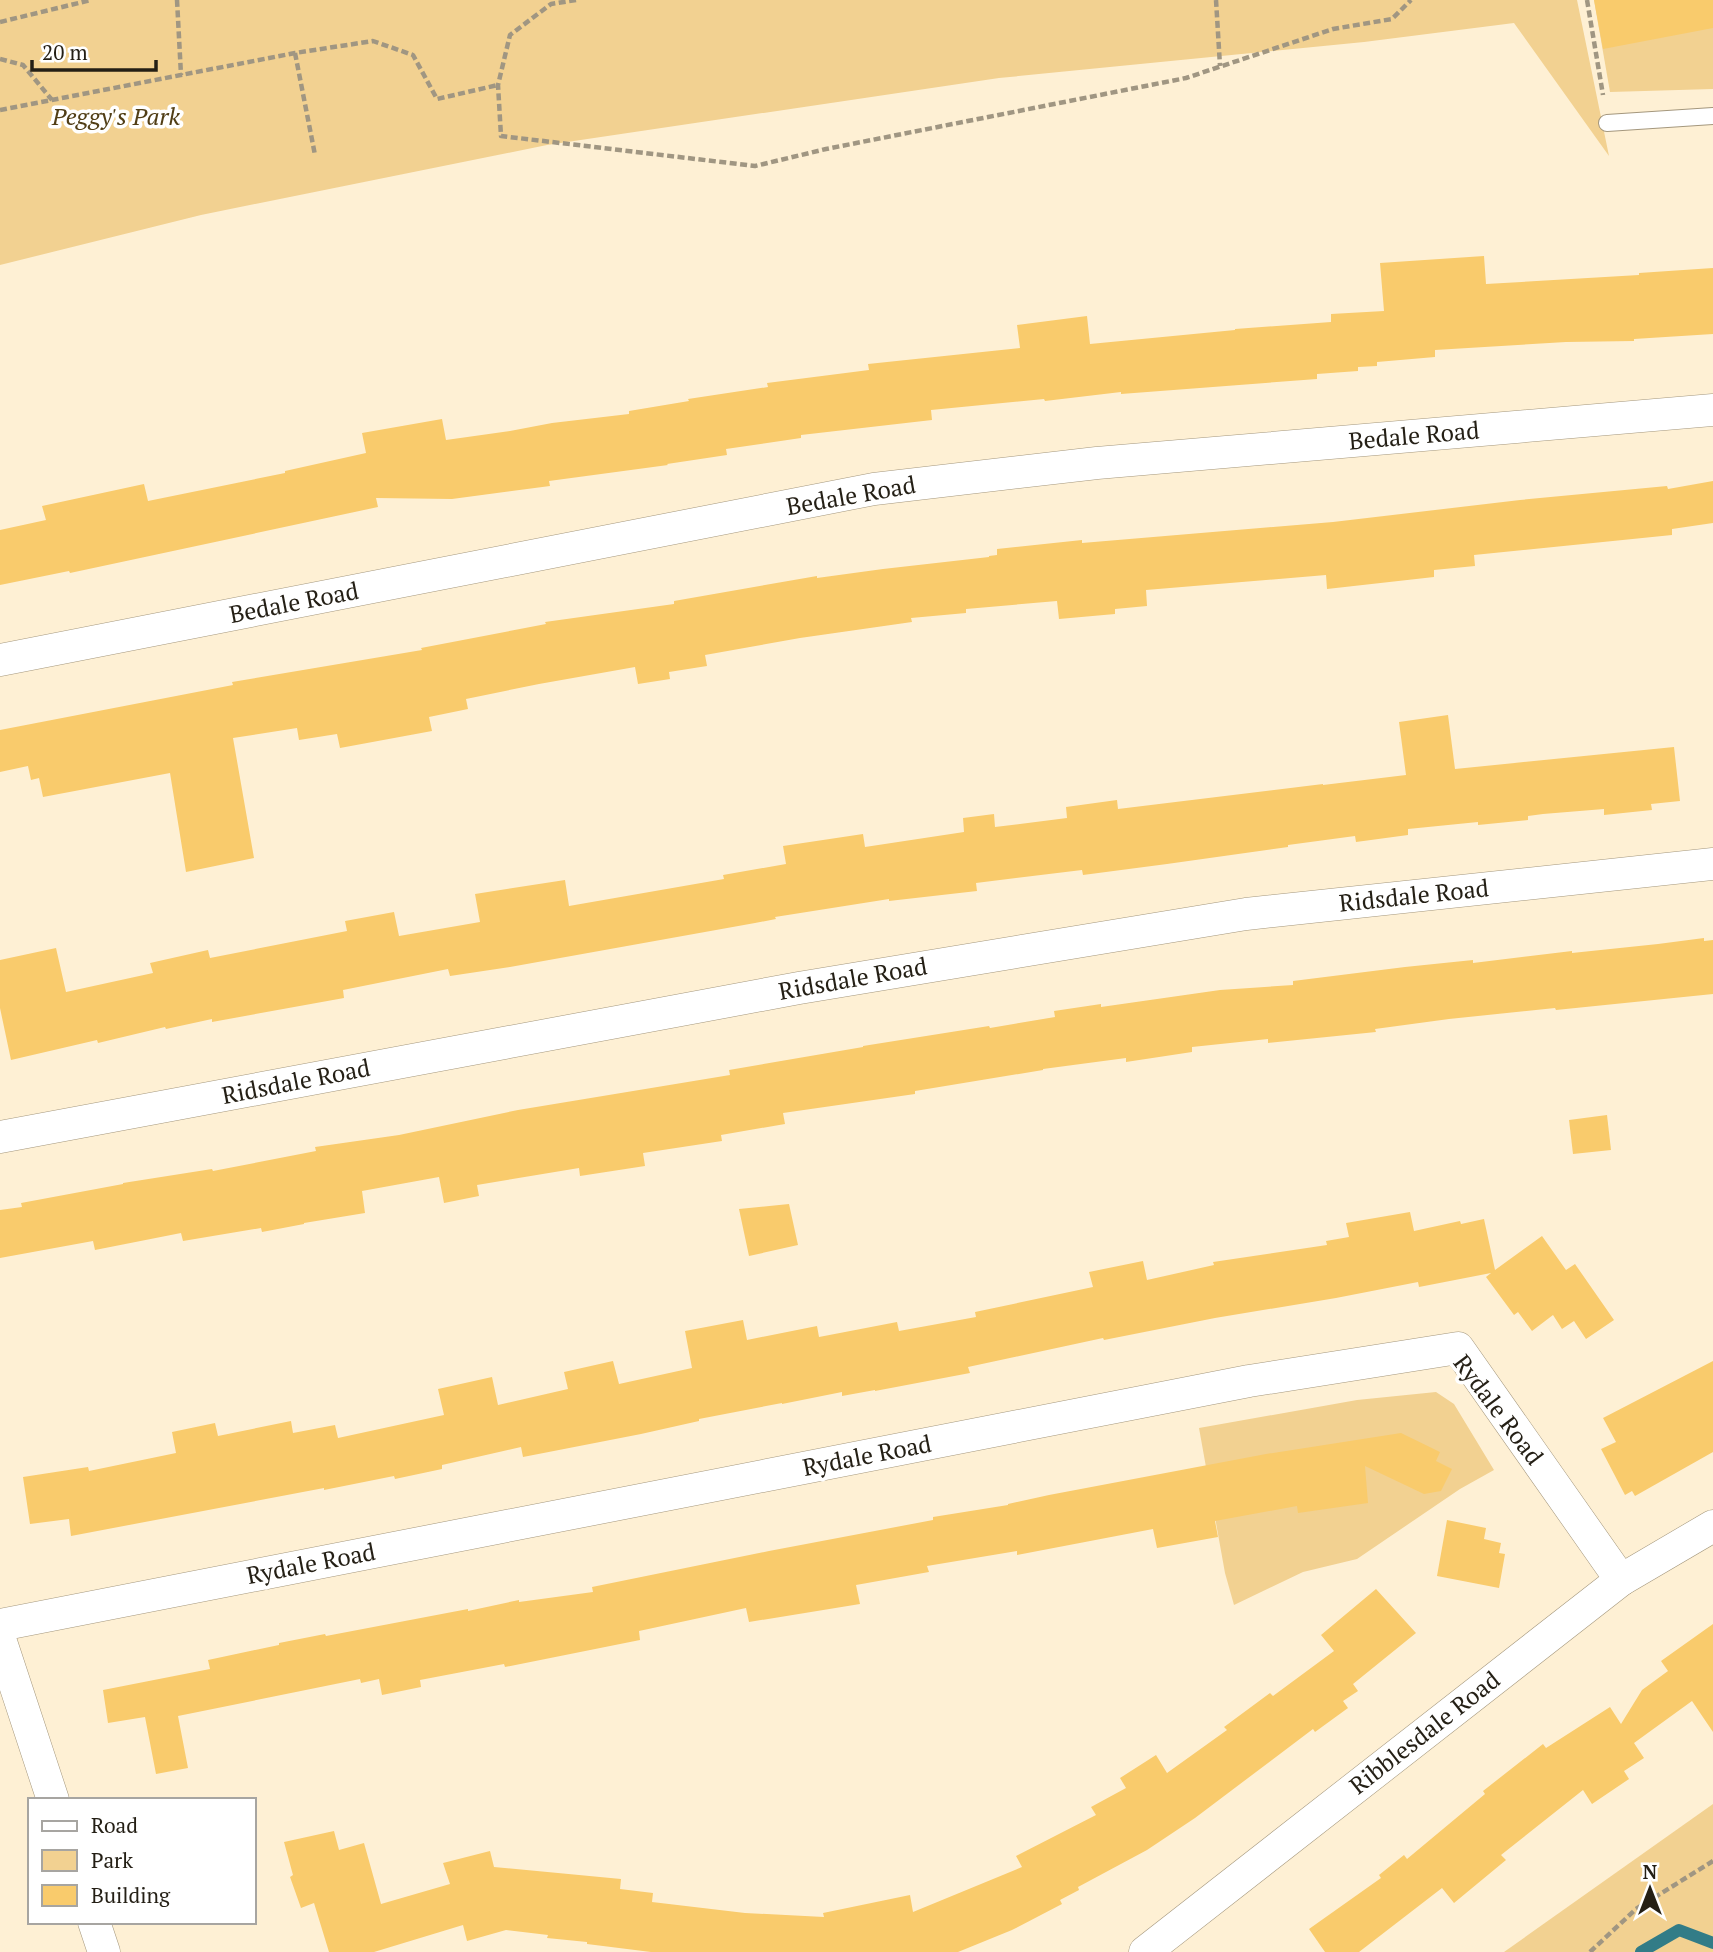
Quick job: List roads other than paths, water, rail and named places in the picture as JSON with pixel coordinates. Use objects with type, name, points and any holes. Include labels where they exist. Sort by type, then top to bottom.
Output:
[{"type":"street","name":"Bedale Road","points":[[0,660],[874,489],[1097,463],[1713,410]]},
{"type":"street","name":"Ridsdale Road","points":[[0,1137],[799,988],[1246,914],[1713,864]]},
{"type":"street","name":"Rydale Road","points":[[0,1625],[1248,1381],[1458,1348],[1621,1580]]},
{"type":"street","name":"Ribblesdale Road","points":[[1145,1952],[1621,1580],[1713,1526]]},
{"type":"street","points":[[0,1639],[52,1798]]},
{"type":"street","points":[[95,1924],[104,1952]]},
{"type":"lane","points":[[1607,123],[1713,116]]},
{"type":"waterway","points":[[1641,1952],[1679,1930],[1713,1943]]},
{"type":"park label","name":"Peggy's Park","points":[[116,117]]}]
